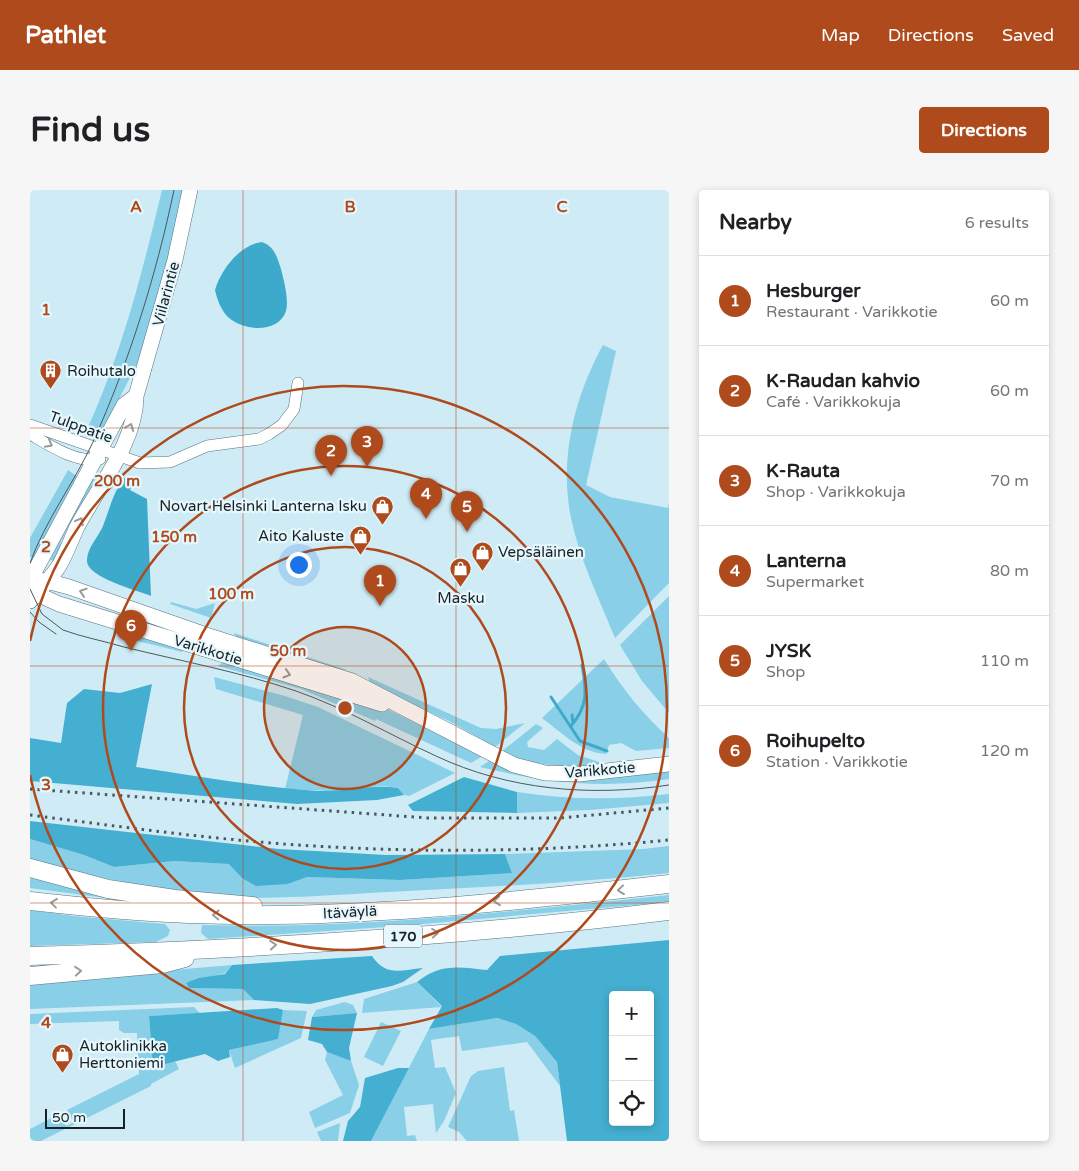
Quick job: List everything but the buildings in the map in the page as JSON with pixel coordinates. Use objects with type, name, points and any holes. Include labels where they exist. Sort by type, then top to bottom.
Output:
[{"type":"highway","points":[[30,868],[108,889],[175,899],[226,902],[318,914]]},
{"type":"highway","name":"Itäväylä","points":[[30,901],[188,914],[318,914],[506,901],[669,884]]},
{"type":"highway","name":"Itäväylä","points":[[30,956],[224,949],[401,936],[669,911]]},
{"type":"highway","points":[[30,976],[162,964],[224,949]]},
{"type":"main road","name":"Viilarintie","points":[[31,587],[47,581],[59,565],[117,456],[136,410],[136,396],[175,260],[190,190]]},
{"type":"main road","name":"Viilarintie","points":[[31,587],[124,405],[136,396]]},
{"type":"main road","name":"Varikkotie","points":[[47,581],[212,637],[352,680],[396,706],[439,726],[499,759],[529,770],[579,774],[669,764]]},
{"type":"main road","name":"Varikkotie","points":[[31,587],[45,600],[378,703],[396,706]]},
{"type":"street","points":[[117,456],[153,464],[170,462],[207,446],[259,439],[282,425],[294,409],[298,383]]},
{"type":"street","name":"Tulppatie","points":[[30,425],[97,455]]},
{"type":"street","name":"Tulppatie","points":[[30,434],[61,450],[117,456]]},
{"type":"shaded area","points":[[162,190],[183,190],[173,242],[141,356],[98,440],[85,434],[98,405],[130,314]]},
{"type":"shaded area","points":[[262,242],[273,250],[278,260],[286,290],[287,306],[282,319],[267,327],[258,328],[240,324],[226,315],[219,303],[215,290],[222,274],[233,259],[247,247]]},
{"type":"shaded area","points":[[603,345],[616,351],[586,485],[610,497],[668,508],[669,503],[669,583],[615,638],[578,545],[567,491],[567,469],[572,426],[593,364]]},
{"type":"shaded area","points":[[68,470],[78,477],[37,558],[30,557],[30,538]]},
{"type":"shaded area","points":[[135,476],[130,490],[147,499],[151,596],[113,582],[94,572],[87,560],[89,551],[103,526],[117,488],[125,477]]},
{"type":"shaded area","points":[[93,478],[96,479],[61,541],[54,561],[50,560]]},
{"type":"shaded area","points":[[669,596],[669,713],[642,681],[620,645]]},
{"type":"shaded area","points":[[171,602],[196,609],[215,603],[211,618],[170,604]]},
{"type":"shaded area","points":[[128,633],[185,646],[182,652],[126,638]]},
{"type":"shaded area","points":[[234,633],[347,670],[339,670],[236,638]]},
{"type":"shaded area","points":[[604,659],[634,701],[669,738],[669,748],[636,751],[621,743],[609,745],[606,754],[597,753],[572,741],[542,718]]},
{"type":"shaded area","points":[[225,660],[387,709],[483,756],[471,763],[376,719],[375,721],[301,689],[218,666]]},
{"type":"shaded area","points":[[214,677],[318,707],[455,773],[409,796],[404,795],[398,788],[383,786],[331,791],[285,789],[303,715],[216,689]]},
{"type":"shaded area","points":[[368,677],[481,728],[496,729],[525,723],[495,747],[449,721],[371,686]]},
{"type":"shaded area","points":[[152,684],[136,767],[272,787],[318,791],[378,787],[398,788],[404,795],[377,800],[297,804],[30,781],[30,738],[61,743],[67,703],[84,689],[120,693]]},
{"type":"shaded area","points":[[536,724],[543,728],[527,742],[528,747],[544,750],[557,739],[578,755],[599,762],[599,765],[549,765],[501,752]]},
{"type":"shaded area","points":[[489,761],[502,767],[669,769],[669,779],[620,784],[574,783],[528,777],[480,767]]},
{"type":"shaded area","points":[[464,777],[517,792],[517,813],[413,811],[408,805]]},
{"type":"shaded area","points":[[517,792],[555,797],[593,798],[669,794],[669,803],[590,810],[517,813]]},
{"type":"shaded area","points":[[30,821],[279,849],[386,855],[505,854],[512,873],[400,880],[307,877],[288,884],[256,886],[242,878],[229,864],[174,861],[114,867],[84,855],[30,839]]},
{"type":"shaded area","points":[[30,839],[84,855],[114,867],[173,861],[230,864],[242,878],[288,884],[307,877],[400,880],[512,873],[505,854],[643,849],[669,846],[669,873],[529,884],[316,896],[265,898],[216,896],[131,884],[30,859]]},
{"type":"shaded area","points":[[30,877],[121,900],[30,888]]},
{"type":"shaded area","points":[[669,895],[669,902],[400,926],[208,939],[201,933],[202,925],[319,925],[377,922],[494,913]]},
{"type":"shaded area","points":[[30,910],[73,916],[165,924],[170,930],[168,936],[156,942],[30,946]]},
{"type":"shaded area","points":[[669,940],[669,1141],[567,1141],[557,1062],[535,1036],[516,1024],[497,1018],[429,1029],[442,1006],[417,982],[425,976],[442,969],[459,967],[487,970],[500,956]]},
{"type":"shaded area","points":[[372,956],[377,963],[388,970],[401,971],[423,968],[403,982],[392,986],[310,1004],[254,1000],[243,989],[189,988],[186,983],[199,978],[225,974],[232,965]]},
{"type":"shaded area","points":[[232,965],[225,973],[186,983],[189,988],[243,989],[254,1000],[30,1009],[30,982]]},
{"type":"shaded area","points":[[417,982],[442,1007],[362,1013],[364,999]]},
{"type":"shaded area","points":[[345,1002],[353,1005],[357,1013],[312,1017],[316,1010]]},
{"type":"shaded area","points":[[194,1007],[200,1013],[149,1016],[153,1066],[175,1061],[179,1069],[151,1084],[151,1086],[41,1141],[30,1141],[30,1129],[59,1114],[66,1126],[74,1122],[67,1110],[139,1074],[137,1033],[124,1033],[119,1030],[119,1021],[30,1024],[30,1014]]},
{"type":"shaded area","points":[[277,1008],[283,1010],[278,1039],[229,1050],[230,1057],[218,1061],[205,1054],[153,1067],[149,1016]]},
{"type":"shaded area","points":[[283,1010],[307,1011],[301,1038],[235,1068],[229,1050],[277,1039]]},
{"type":"shaded area","points":[[357,1013],[349,1048],[351,1061],[327,1052],[322,1044],[308,1040],[312,1017]]},
{"type":"shaded area","points":[[497,1018],[516,1024],[535,1036],[557,1062],[560,1086],[527,1042],[462,1051],[459,1036],[431,1040],[435,1068],[445,1067],[456,1093],[444,1121],[436,1133],[433,1104],[404,1107],[407,1136],[415,1135],[417,1141],[371,1141],[429,1029]]},
{"type":"shaded area","points":[[381,1022],[401,1031],[383,1066],[364,1057]]},
{"type":"shaded area","points":[[327,1052],[351,1061],[359,1085],[350,1113],[315,1128],[309,1112],[343,1095],[325,1060]]},
{"type":"shaded area","points":[[504,1067],[510,1111],[514,1110],[519,1141],[467,1141],[459,1132],[448,1127],[471,1076],[478,1071]]},
{"type":"shaded area","points":[[398,1068],[409,1068],[371,1141],[343,1141],[348,1121],[360,1107],[365,1078]]},
{"type":"shaded area","points":[[340,1123],[338,1141],[321,1141],[317,1132]]},
{"type":"waterway","points":[[571,726],[581,712],[585,698],[582,665]]},
{"type":"waterway","points":[[551,697],[580,741],[607,751]]},
{"type":"waterway","points":[[572,715],[573,723]]},
{"type":"tram line","points":[[30,563],[43,532],[93,442],[130,350],[159,254],[174,190]]},
{"type":"tram line","points":[[30,589],[42,614],[63,630],[124,647],[232,672],[296,691],[350,714],[463,768],[492,777],[550,788],[580,790],[640,789],[669,785]]},
{"type":"tram line","points":[[30,612],[39,622],[56,634]]},
{"type":"railway","points":[[30,789],[428,818],[560,818],[669,808]]},
{"type":"railway","points":[[30,815],[218,838],[294,845],[374,849],[543,849],[669,840]]},
{"type":"place","name":"Roihutalo","points":[[51,390]]},
{"type":"place","name":"K-Rauta","points":[[367,467]]},
{"type":"place","name":"K-Raudan kahvio","points":[[331,476]]},
{"type":"place","name":"Lanterna","points":[[426,519]]},
{"type":"place","name":"Novart Helsinki Lanterna Isku","points":[[383,525]]},
{"type":"place","name":"JYSK","points":[[467,532]]},
{"type":"place","name":"Aito Kaluste","points":[[360,555]]},
{"type":"place","name":"Vepsäläinen","points":[[482,571]]},
{"type":"place","name":"Masku","points":[[461,588]]},
{"type":"place","name":"Hesburger","points":[[380,606]]},
{"type":"place","name":"Roihupelto","points":[[131,651]]},
{"type":"place","name":"Autoklinikka Herttoniemi","points":[[63,1074]]}]
